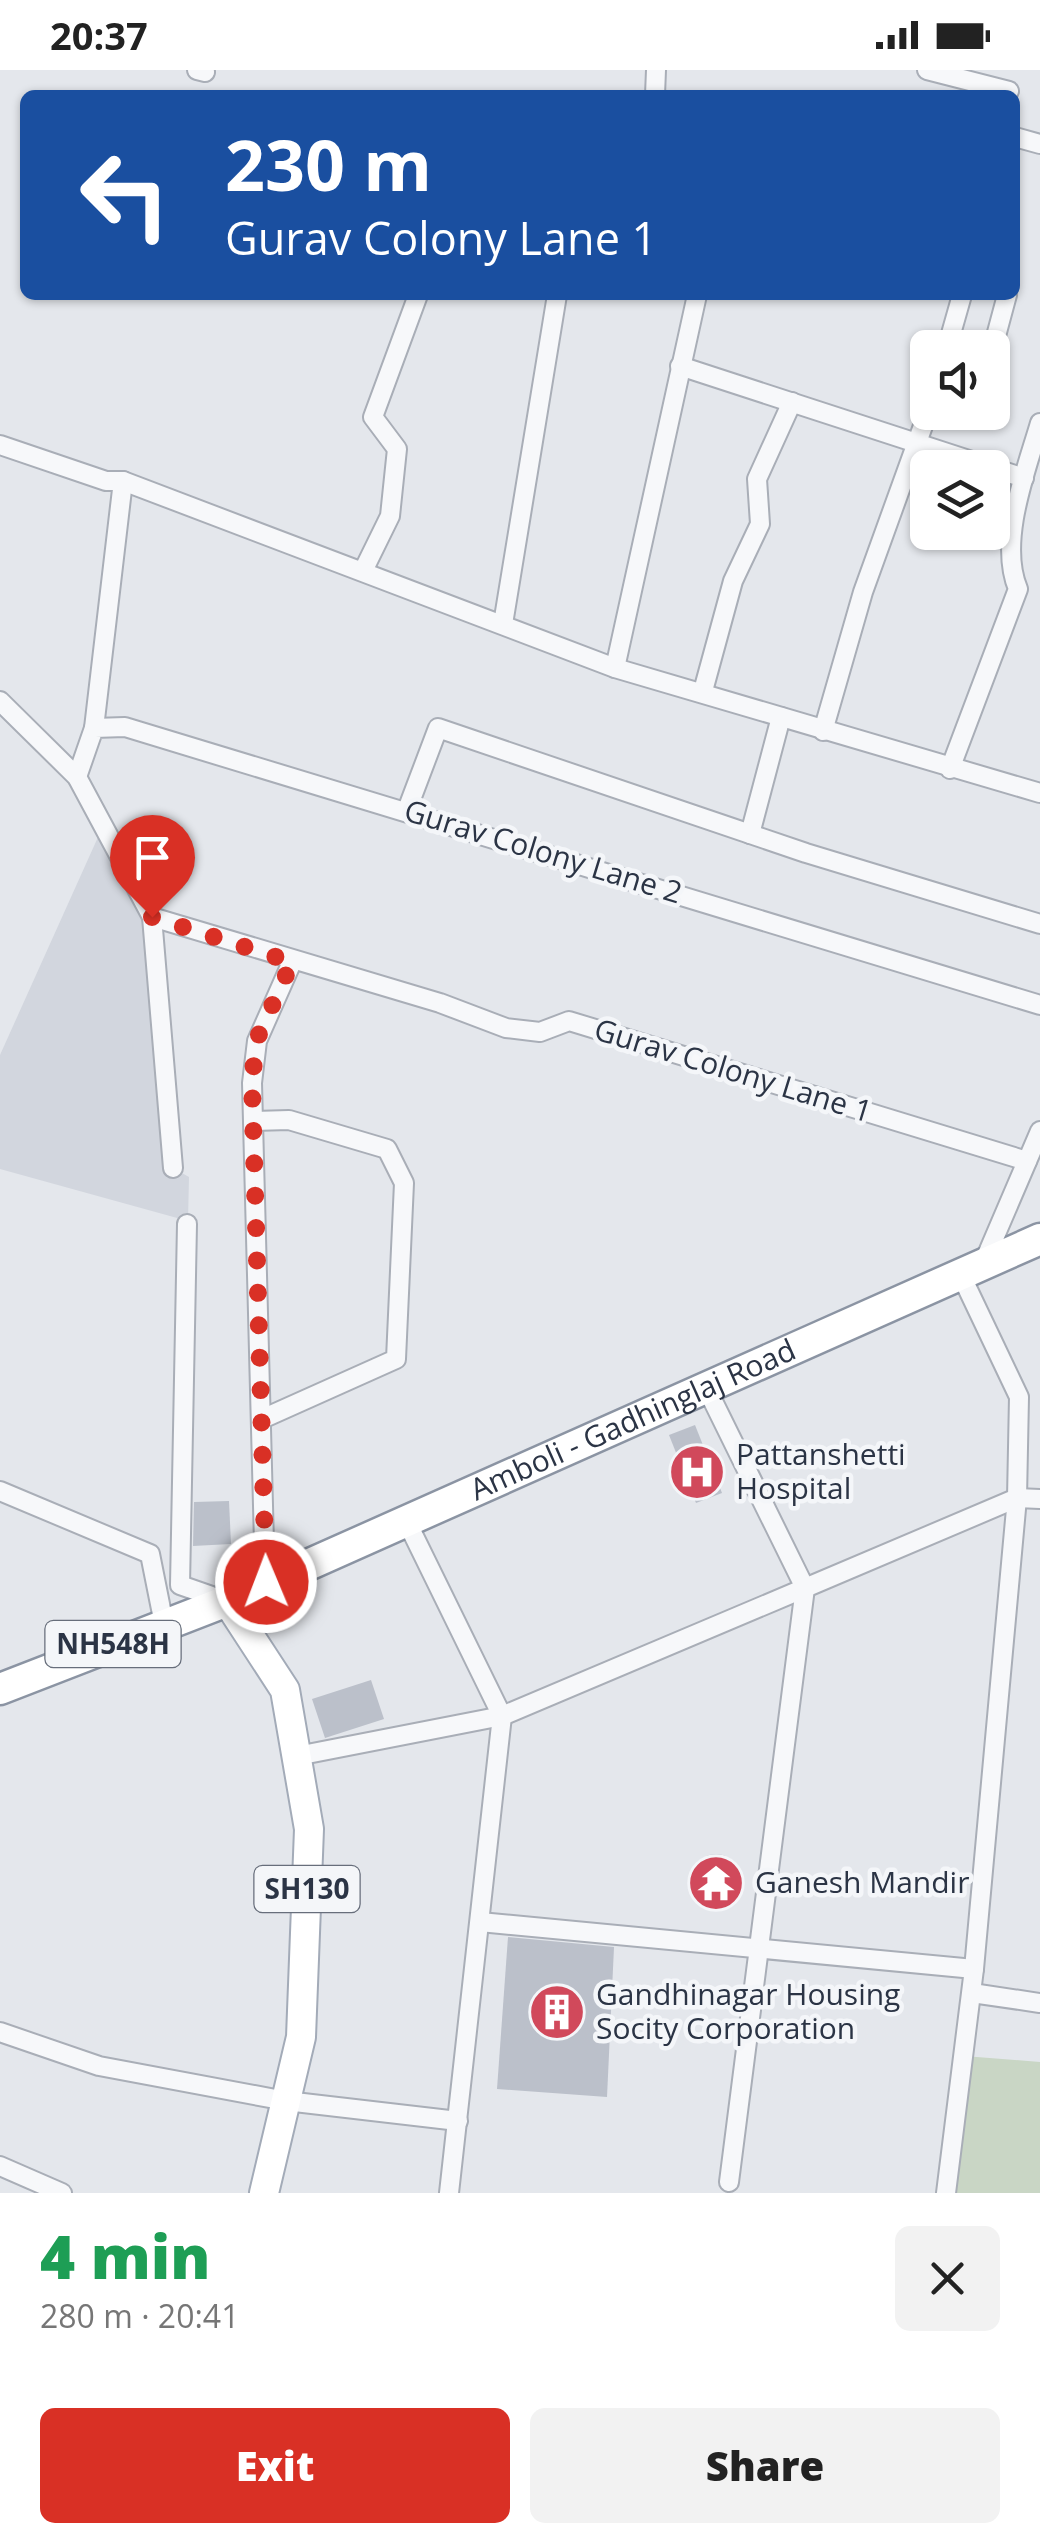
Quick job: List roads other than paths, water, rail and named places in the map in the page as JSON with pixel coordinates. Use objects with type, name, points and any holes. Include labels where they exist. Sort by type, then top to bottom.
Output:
[{"type":"highway","name":"Amboli - Gadhinglaj Road","points":[[227,1601],[1040,1240]]},
{"type":"highway","name":"NH548H","points":[[0,1689],[227,1601]]},
{"type":"main road","name":"SH130","points":[[227,1601],[285,1690],[309,1829],[301,2036],[264,2193]]},
{"type":"street","points":[[927,70],[997,90]]},
{"type":"street","points":[[364,569],[390,516],[397,449],[373,417],[416,300]]},
{"type":"street","points":[[503,624],[556,300]]},
{"type":"street","points":[[615,668],[696,300]]},
{"type":"street","points":[[952,330],[961,300]]},
{"type":"street","points":[[998,330],[1006,300]]},
{"type":"street","points":[[680,366],[1024,478]]},
{"type":"street","points":[[703,691],[733,581],[760,524],[757,478],[792,402]]},
{"type":"street","points":[[950,770],[1018,589],[1008,566],[1024,478],[1040,423]]},
{"type":"street","points":[[823,731],[863,592],[923,430]]},
{"type":"street","points":[[0,445],[106,481],[123,481],[136,490],[364,569],[615,668],[703,691],[950,770],[1040,793]]},
{"type":"street","points":[[76,776],[94,728],[123,481]]},
{"type":"street","points":[[0,701],[76,776],[152,917],[173,1168]]},
{"type":"street","points":[[750,834],[781,717]]},
{"type":"street","name":"Gurav Colony Lane 2","points":[[94,728],[124,727],[1040,1004]]},
{"type":"street","points":[[408,810],[438,728],[750,834],[1040,924]]},
{"type":"street","name":"Gurav Colony Lane 1","points":[[152,917],[292,962],[440,1003],[506,1028],[540,1032],[569,1021],[1027,1161]]},
{"type":"street","points":[[266,1582],[254,1121],[256,1041],[292,962]]},
{"type":"street","points":[[254,1121],[288,1120],[386,1149],[404,1183],[396,1359],[262,1419]]},
{"type":"street","points":[[946,2193],[972,1992],[1016,1498],[1019,1398],[972,1270],[1040,1131]]},
{"type":"street","points":[[187,1224],[180,1586],[227,1601]]},
{"type":"street","points":[[706,1388],[804,1588],[729,2182]]},
{"type":"street","points":[[0,1492],[150,1554],[164,1624]]},
{"type":"street","points":[[296,1756],[502,1716],[1016,1498],[1040,1499]]},
{"type":"street","points":[[406,1520],[502,1716],[449,2193]]},
{"type":"street","points":[[480,1922],[974,1969]]},
{"type":"street","points":[[972,1992],[1040,2002]]},
{"type":"street","points":[[0,2032],[99,2066],[286,2101],[458,2120]]},
{"type":"street","points":[[0,2166],[62,2193]]},
{"type":"place","name":"Pattanshetti Hospital","points":[[697,1472]]},
{"type":"place","name":"Ganesh Mandir","points":[[716,1883]]},
{"type":"place","name":"Gandhinagar Housing Socity Corporation","points":[[557,2012]]}]
